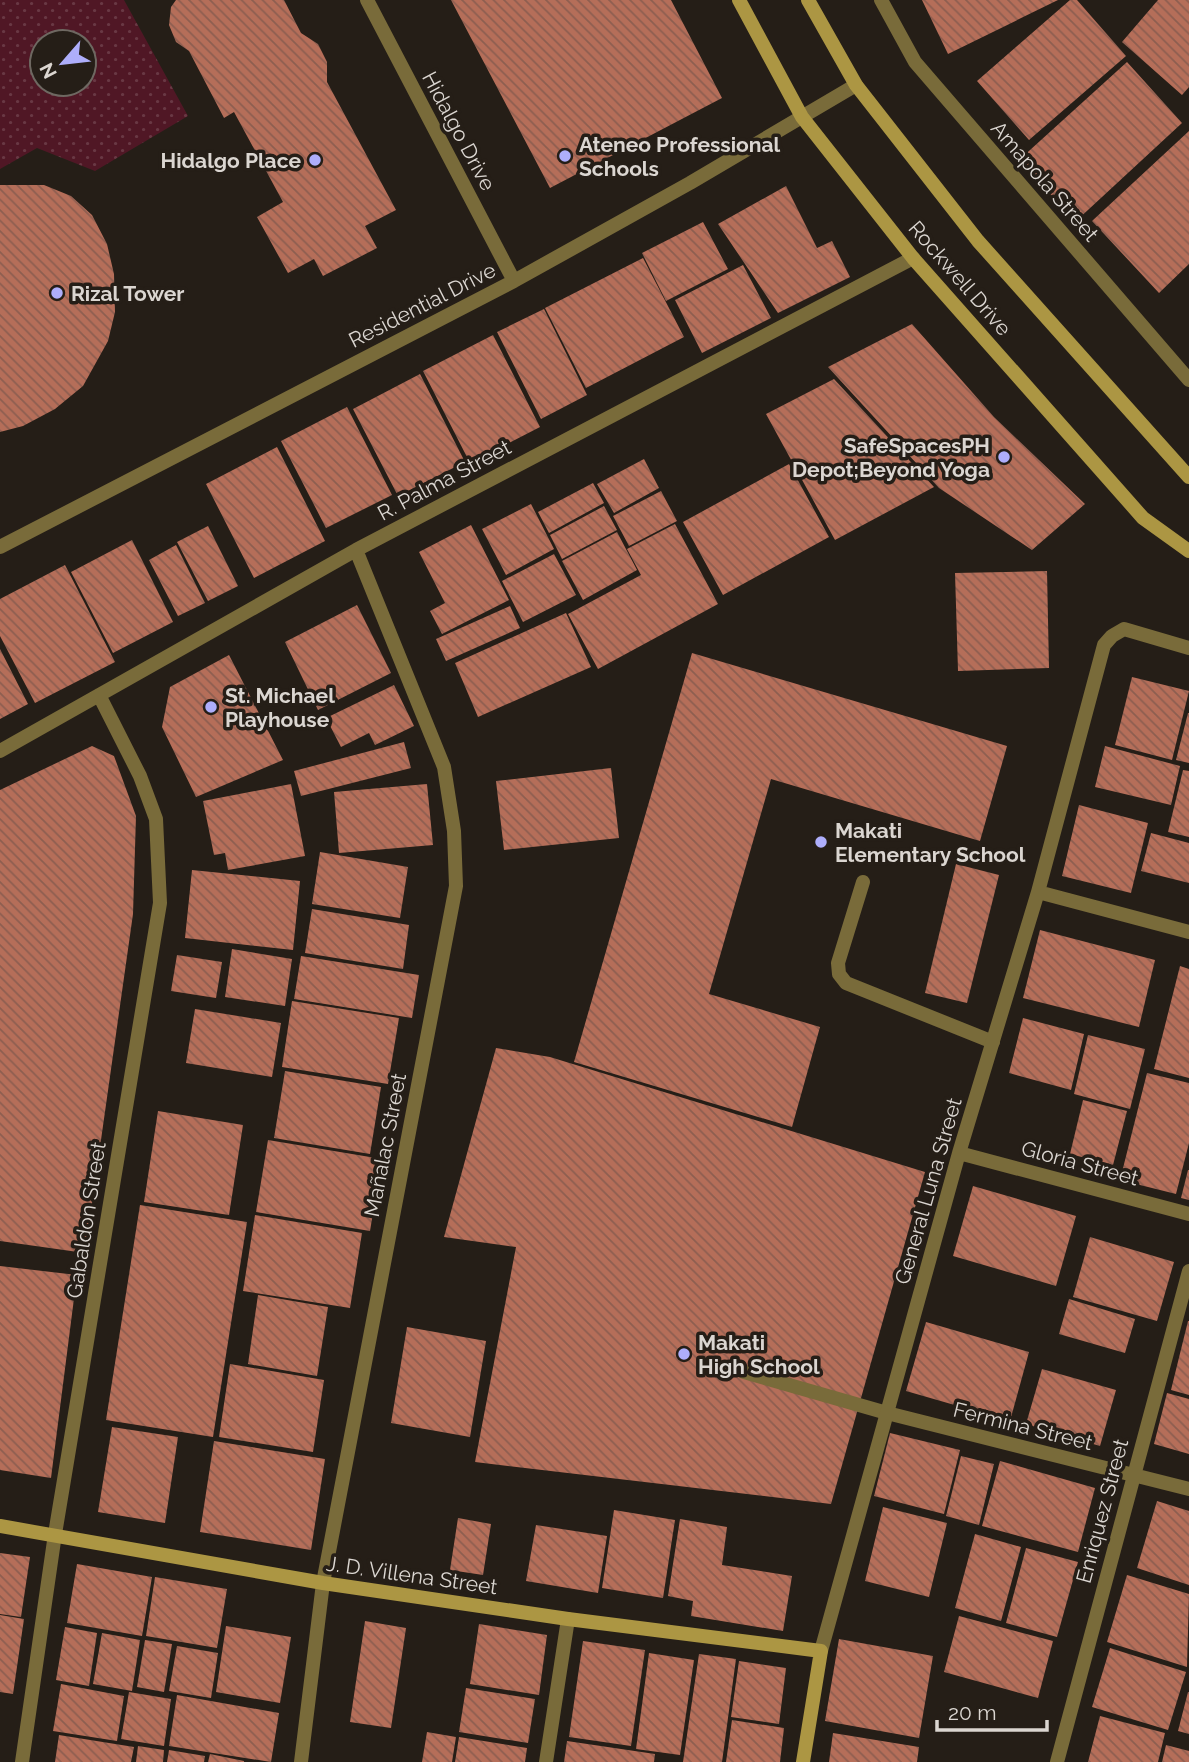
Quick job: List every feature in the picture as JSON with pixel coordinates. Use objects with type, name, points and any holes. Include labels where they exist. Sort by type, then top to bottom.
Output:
[{"type":"main road","name":"Rockwell Drive","points":[[739,0],[802,117],[913,258],[1143,518],[1189,551]]},
{"type":"main road","name":"Rockwell Drive","points":[[808,0],[856,85],[978,241],[1189,477]]},
{"type":"main road","name":"J. D. Villena Street","points":[[0,1526],[323,1583],[568,1619],[821,1651]]},
{"type":"main road","name":"General Luna Street","points":[[803,1762],[821,1651]]},
{"type":"street","name":"Hidalgo Drive","points":[[368,0],[514,281]]},
{"type":"street","name":"Amapola Street","points":[[881,0],[915,62],[1189,380]]},
{"type":"street","name":"Residential Drive","points":[[0,547],[514,281],[856,85]]},
{"type":"street","name":"R. Palma Street","points":[[0,751],[355,550],[913,258]]},
{"type":"street","name":"Mañalac Street","points":[[301,1762],[323,1583],[456,886],[454,831],[444,767],[355,550]]},
{"type":"street","name":"General Luna Street","points":[[821,1651],[959,1153],[1038,892],[1104,645],[1124,629],[1189,648]]},
{"type":"street","name":"Gabaldon Street","points":[[22,1762],[55,1534],[160,903],[156,819],[140,776],[99,695]]},
{"type":"street","points":[[863,882],[838,963],[839,974],[846,983],[993,1042]]},
{"type":"street","points":[[1038,892],[1189,932]]},
{"type":"street","name":"Gloria Street","points":[[959,1153],[1189,1214]]},
{"type":"street","name":"Enriquez Street","points":[[1057,1762],[1189,1271]]},
{"type":"street","name":"Fermina Street","points":[[744,1371],[887,1413],[1189,1489]]},
{"type":"street","points":[[546,1762],[568,1619]]},
{"type":"shaded area","points":[[0,0],[124,0],[188,116],[95,171],[37,148],[0,169]]},
{"type":"building","name":"Hidalgo Place","points":[[176,0],[284,0],[301,33],[318,44],[327,62],[327,82],[396,210],[365,226],[377,248],[323,276],[314,259],[288,273],[257,217],[283,202],[234,112],[224,118],[189,51],[176,42],[169,25],[171,7]]},
{"type":"building","name":"Ateneo Professional Schools","points":[[451,0],[671,0],[722,98],[550,188]]},
{"type":"building","points":[[922,0],[1058,0],[948,54]]},
{"type":"building","points":[[1070,0],[1077,0],[1126,56],[1029,140],[977,81]]},
{"type":"building","points":[[1158,0],[1189,0],[1189,87],[1182,95],[1122,42]]},
{"type":"building","points":[[1127,62],[1182,123],[1075,222],[1019,160]]},
{"type":"building","points":[[1189,131],[1189,264],[1159,293],[1092,221]]},
{"type":"building","name":"Rizal Tower","points":[[0,185],[44,185],[71,196],[92,215],[107,244],[114,274],[115,312],[108,341],[83,386],[55,409],[23,426],[0,432]]},
{"type":"building","points":[[786,186],[817,248],[832,241],[850,277],[778,313],[718,224]]},
{"type":"building","points":[[703,222],[728,269],[666,301],[642,253]]},
{"type":"building","points":[[643,258],[684,337],[586,388],[545,308]]},
{"type":"building","points":[[743,265],[771,318],[702,353],[675,300]]},
{"type":"building","points":[[544,309],[587,395],[541,419],[497,332]]},
{"type":"building","points":[[912,324],[994,417],[1085,504],[1032,550],[939,488],[828,367]]},
{"type":"building","points":[[493,335],[540,427],[470,463],[423,371]]},
{"type":"building","points":[[420,374],[465,462],[398,496],[353,409]]},
{"type":"building","points":[[834,379],[934,487],[835,540],[766,414]]},
{"type":"building","points":[[347,407],[392,495],[326,528],[281,441]]},
{"type":"building","points":[[277,447],[325,541],[254,578],[206,484]]},
{"type":"building","points":[[644,459],[659,488],[614,513],[597,484]]},
{"type":"building","points":[[789,464],[829,537],[723,595],[683,522]]},
{"type":"building","points":[[593,483],[604,503],[549,533],[538,512]]},
{"type":"building","points":[[661,491],[677,521],[629,546],[613,516]]},
{"type":"building","points":[[531,504],[554,549],[506,575],[482,529]]},
{"type":"building","points":[[604,506],[617,530],[562,559],[550,535]]},
{"type":"building","points":[[675,524],[718,604],[598,669],[568,614],[641,575],[627,549]]},
{"type":"building","points":[[471,525],[509,600],[442,634],[430,611],[445,603],[419,552]]},
{"type":"building","points":[[208,526],[238,586],[208,601],[177,542]]},
{"type":"building","points":[[617,532],[637,570],[583,600],[562,561]]},
{"type":"building","points":[[132,540],[173,622],[113,653],[71,572]]},
{"type":"building","points":[[176,545],[205,603],[178,616],[149,560]]},
{"type":"building","points":[[554,554],[576,595],[523,622],[502,581]]},
{"type":"building","points":[[65,565],[115,662],[35,703],[0,636],[0,599]]},
{"type":"building","points":[[1047,571],[1049,668],[958,671],[955,573]]},
{"type":"building","points":[[357,605],[391,673],[318,710],[285,642]]},
{"type":"building","points":[[510,606],[520,628],[446,661],[436,639]]},
{"type":"building","points":[[566,613],[591,667],[478,717],[455,663]]},
{"type":"building","points":[[0,649],[28,704],[0,719]]},
{"type":"building","points":[[692,653],[1007,746],[980,841],[771,779],[709,994],[820,1027],[792,1127],[574,1062]]},
{"type":"building","name":"St. Michael Playhouse","points":[[229,655],[283,760],[196,797],[162,727],[170,687]]},
{"type":"building","points":[[1132,677],[1189,691],[1172,760],[1115,745]]},
{"type":"building","points":[[394,685],[414,726],[375,745],[369,733],[341,747],[326,718]]},
{"type":"building","points":[[1189,713],[1189,763],[1176,760]]},
{"type":"building","points":[[404,742],[411,768],[301,796],[294,771]]},
{"type":"building","points":[[92,746],[114,756],[136,816],[133,914],[85,1253],[0,1241],[0,790]]},
{"type":"building","points":[[1105,746],[1180,766],[1171,805],[1095,787]]},
{"type":"building","points":[[611,768],[619,838],[504,850],[496,781]]},
{"type":"building","points":[[1183,770],[1189,771],[1189,837],[1168,832]]},
{"type":"building","points":[[291,784],[305,856],[228,870],[225,853],[214,855],[203,801]]},
{"type":"building","points":[[427,784],[433,845],[339,853],[334,792]]},
{"type":"building","points":[[1079,805],[1148,823],[1131,893],[1062,876]]},
{"type":"building","points":[[1151,833],[1189,843],[1189,883],[1141,871]]},
{"type":"building","points":[[320,852],[408,867],[400,918],[312,904]]},
{"type":"building","points":[[956,864],[999,875],[967,1003],[925,993]]},
{"type":"building","points":[[192,870],[300,881],[293,950],[185,938]]},
{"type":"building","points":[[312,909],[409,925],[403,969],[305,953]]},
{"type":"building","points":[[1040,930],[1155,960],[1139,1027],[1023,998]]},
{"type":"building","points":[[232,949],[292,959],[285,1006],[225,997]]},
{"type":"building","points":[[177,955],[222,962],[216,998],[171,991]]},
{"type":"building","points":[[301,956],[419,975],[412,1018],[294,999]]},
{"type":"building","points":[[1180,966],[1189,969],[1189,1078],[1154,1069]]},
{"type":"building","points":[[292,1001],[399,1018],[388,1084],[282,1067]]},
{"type":"building","points":[[195,1009],[281,1023],[272,1077],[186,1063]]},
{"type":"building","points":[[1023,1018],[1084,1034],[1071,1090],[1009,1073]]},
{"type":"building","points":[[1088,1035],[1145,1049],[1130,1109],[1074,1094]]},
{"type":"building","name":"Makati High School","points":[[496,1048],[550,1057],[925,1172],[831,1504],[475,1462],[516,1247],[444,1237]]},
{"type":"building","points":[[285,1071],[381,1087],[370,1154],[274,1138]]},
{"type":"building","points":[[1147,1073],[1189,1083],[1189,1143],[1176,1194],[1120,1180]]},
{"type":"building","points":[[1083,1100],[1127,1111],[1113,1165],[1070,1154]]},
{"type":"building","points":[[158,1111],[243,1125],[229,1215],[144,1202]]},
{"type":"building","points":[[268,1140],[382,1159],[370,1231],[256,1212]]},
{"type":"building","points":[[1189,1170],[1189,1200],[1181,1198]]},
{"type":"building","points":[[973,1186],[1076,1216],[1056,1286],[953,1256]]},
{"type":"building","points":[[140,1205],[247,1222],[213,1437],[106,1420]]},
{"type":"building","points":[[255,1215],[362,1233],[350,1308],[243,1291]]},
{"type":"building","points":[[1090,1237],[1174,1262],[1157,1321],[1073,1297]]},
{"type":"building","points":[[0,1266],[77,1275],[51,1478],[0,1470]]},
{"type":"building","points":[[258,1295],[328,1307],[317,1376],[248,1364]]},
{"type":"building","points":[[1069,1299],[1135,1319],[1125,1353],[1059,1334]]},
{"type":"building","points":[[1189,1321],[1189,1395],[1171,1390]]},
{"type":"building","points":[[926,1322],[1029,1352],[1010,1421],[906,1391]]},
{"type":"building","points":[[407,1327],[486,1341],[470,1437],[391,1423]]},
{"type":"building","points":[[230,1364],[324,1380],[313,1452],[219,1437]]},
{"type":"building","points":[[1042,1369],[1116,1390],[1100,1446],[1026,1424]]},
{"type":"building","points":[[1167,1393],[1189,1399],[1189,1454],[1154,1444]]},
{"type":"building","points":[[112,1427],[178,1437],[165,1523],[98,1512]]},
{"type":"building","points":[[890,1433],[960,1450],[944,1514],[874,1496]]},
{"type":"building","points":[[214,1441],[325,1459],[311,1550],[200,1532]]},
{"type":"building","points":[[961,1456],[994,1464],[979,1525],[946,1516]]},
{"type":"building","points":[[1000,1461],[1095,1488],[1078,1552],[982,1526]]},
{"type":"building","points":[[1157,1501],[1189,1511],[1189,1585],[1137,1568]]},
{"type":"building","points":[[883,1507],[947,1523],[929,1597],[865,1581]]},
{"type":"building","points":[[614,1510],[675,1520],[663,1598],[602,1588]]},
{"type":"building","points":[[458,1518],[491,1524],[483,1575],[450,1570]]},
{"type":"building","points":[[680,1519],[727,1527],[722,1565],[792,1576],[783,1631],[691,1616],[693,1601],[668,1596]]},
{"type":"building","points":[[536,1525],[607,1536],[598,1593],[526,1581]]},
{"type":"building","points":[[975,1534],[1021,1547],[1001,1621],[955,1608]]},
{"type":"building","points":[[1026,1548],[1078,1562],[1057,1637],[1006,1623]]},
{"type":"building","points":[[0,1553],[30,1557],[21,1617],[0,1614]]},
{"type":"building","points":[[77,1564],[152,1577],[142,1636],[67,1623]]},
{"type":"building","points":[[1127,1575],[1189,1594],[1187,1667],[1107,1642]]},
{"type":"building","points":[[155,1577],[227,1589],[217,1648],[146,1636]]},
{"type":"building","points":[[0,1615],[24,1619],[13,1694],[0,1692]]},
{"type":"building","points":[[959,1616],[1053,1641],[1038,1698],[944,1672]]},
{"type":"building","points":[[365,1621],[406,1628],[391,1728],[350,1722]]},
{"type":"building","points":[[479,1624],[547,1635],[539,1695],[470,1684]]},
{"type":"building","points":[[226,1626],[291,1637],[280,1703],[216,1692]]},
{"type":"building","points":[[65,1627],[97,1633],[89,1686],[56,1680]]},
{"type":"building","points":[[102,1633],[140,1640],[132,1691],[93,1684]]},
{"type":"building","points":[[839,1639],[933,1656],[919,1738],[825,1721]]},
{"type":"building","points":[[145,1640],[172,1644],[164,1692],[137,1687]]},
{"type":"building","points":[[583,1641],[645,1650],[631,1746],[569,1737]]},
{"type":"building","points":[[177,1646],[218,1653],[211,1698],[169,1691]]},
{"type":"building","points":[[1110,1648],[1186,1672],[1168,1730],[1092,1707]]},
{"type":"building","points":[[649,1653],[694,1660],[680,1755],[636,1749]]},
{"type":"building","points":[[699,1654],[736,1659],[722,1762],[683,1762]]},
{"type":"building","points":[[739,1661],[786,1668],[779,1724],[731,1717]]},
{"type":"building","points":[[61,1684],[124,1696],[117,1741],[53,1731]]},
{"type":"building","points":[[466,1688],[535,1699],[528,1743],[459,1732]]},
{"type":"building","points":[[129,1692],[171,1699],[164,1746],[121,1739]]},
{"type":"building","points":[[1189,1692],[1189,1734],[1178,1731]]},
{"type":"building","points":[[177,1695],[279,1713],[271,1762],[169,1746]]},
{"type":"building","points":[[1100,1716],[1165,1733],[1158,1762],[1088,1762]]},
{"type":"building","points":[[732,1720],[784,1728],[780,1762],[726,1762]]},
{"type":"building","points":[[427,1732],[456,1737],[452,1762],[422,1762]]},
{"type":"building","points":[[833,1733],[919,1747],[917,1762],[829,1762]]},
{"type":"building","points":[[59,1735],[134,1747],[131,1762],[55,1762]]},
{"type":"building","points":[[459,1737],[527,1748],[525,1762],[455,1762]]},
{"type":"building","points":[[567,1741],[655,1754],[654,1762],[564,1762]]},
{"type":"building","points":[[1166,1745],[1189,1751],[1189,1762],[1162,1762]]},
{"type":"building","points":[[138,1746],[164,1750],[163,1762],[136,1762]]},
{"type":"building","points":[[169,1750],[205,1756],[204,1762],[167,1762]]},
{"type":"building","points":[[210,1754],[244,1761],[244,1762],[208,1762]]},
{"type":"place","name":"Ateneo Professional Schools","points":[[565,156]]},
{"type":"place","name":"Hidalgo Place","points":[[315,160]]},
{"type":"place","name":"Rizal Tower","points":[[57,293]]},
{"type":"place","name":"SafeSpacesPH Depot;Beyond Yoga","points":[[1004,457]]},
{"type":"place","name":"St. Michael Playhouse","points":[[211,707]]},
{"type":"place","name":"Makati Elementary School","points":[[821,842]]},
{"type":"place","name":"Makati High School","points":[[684,1354]]}]
